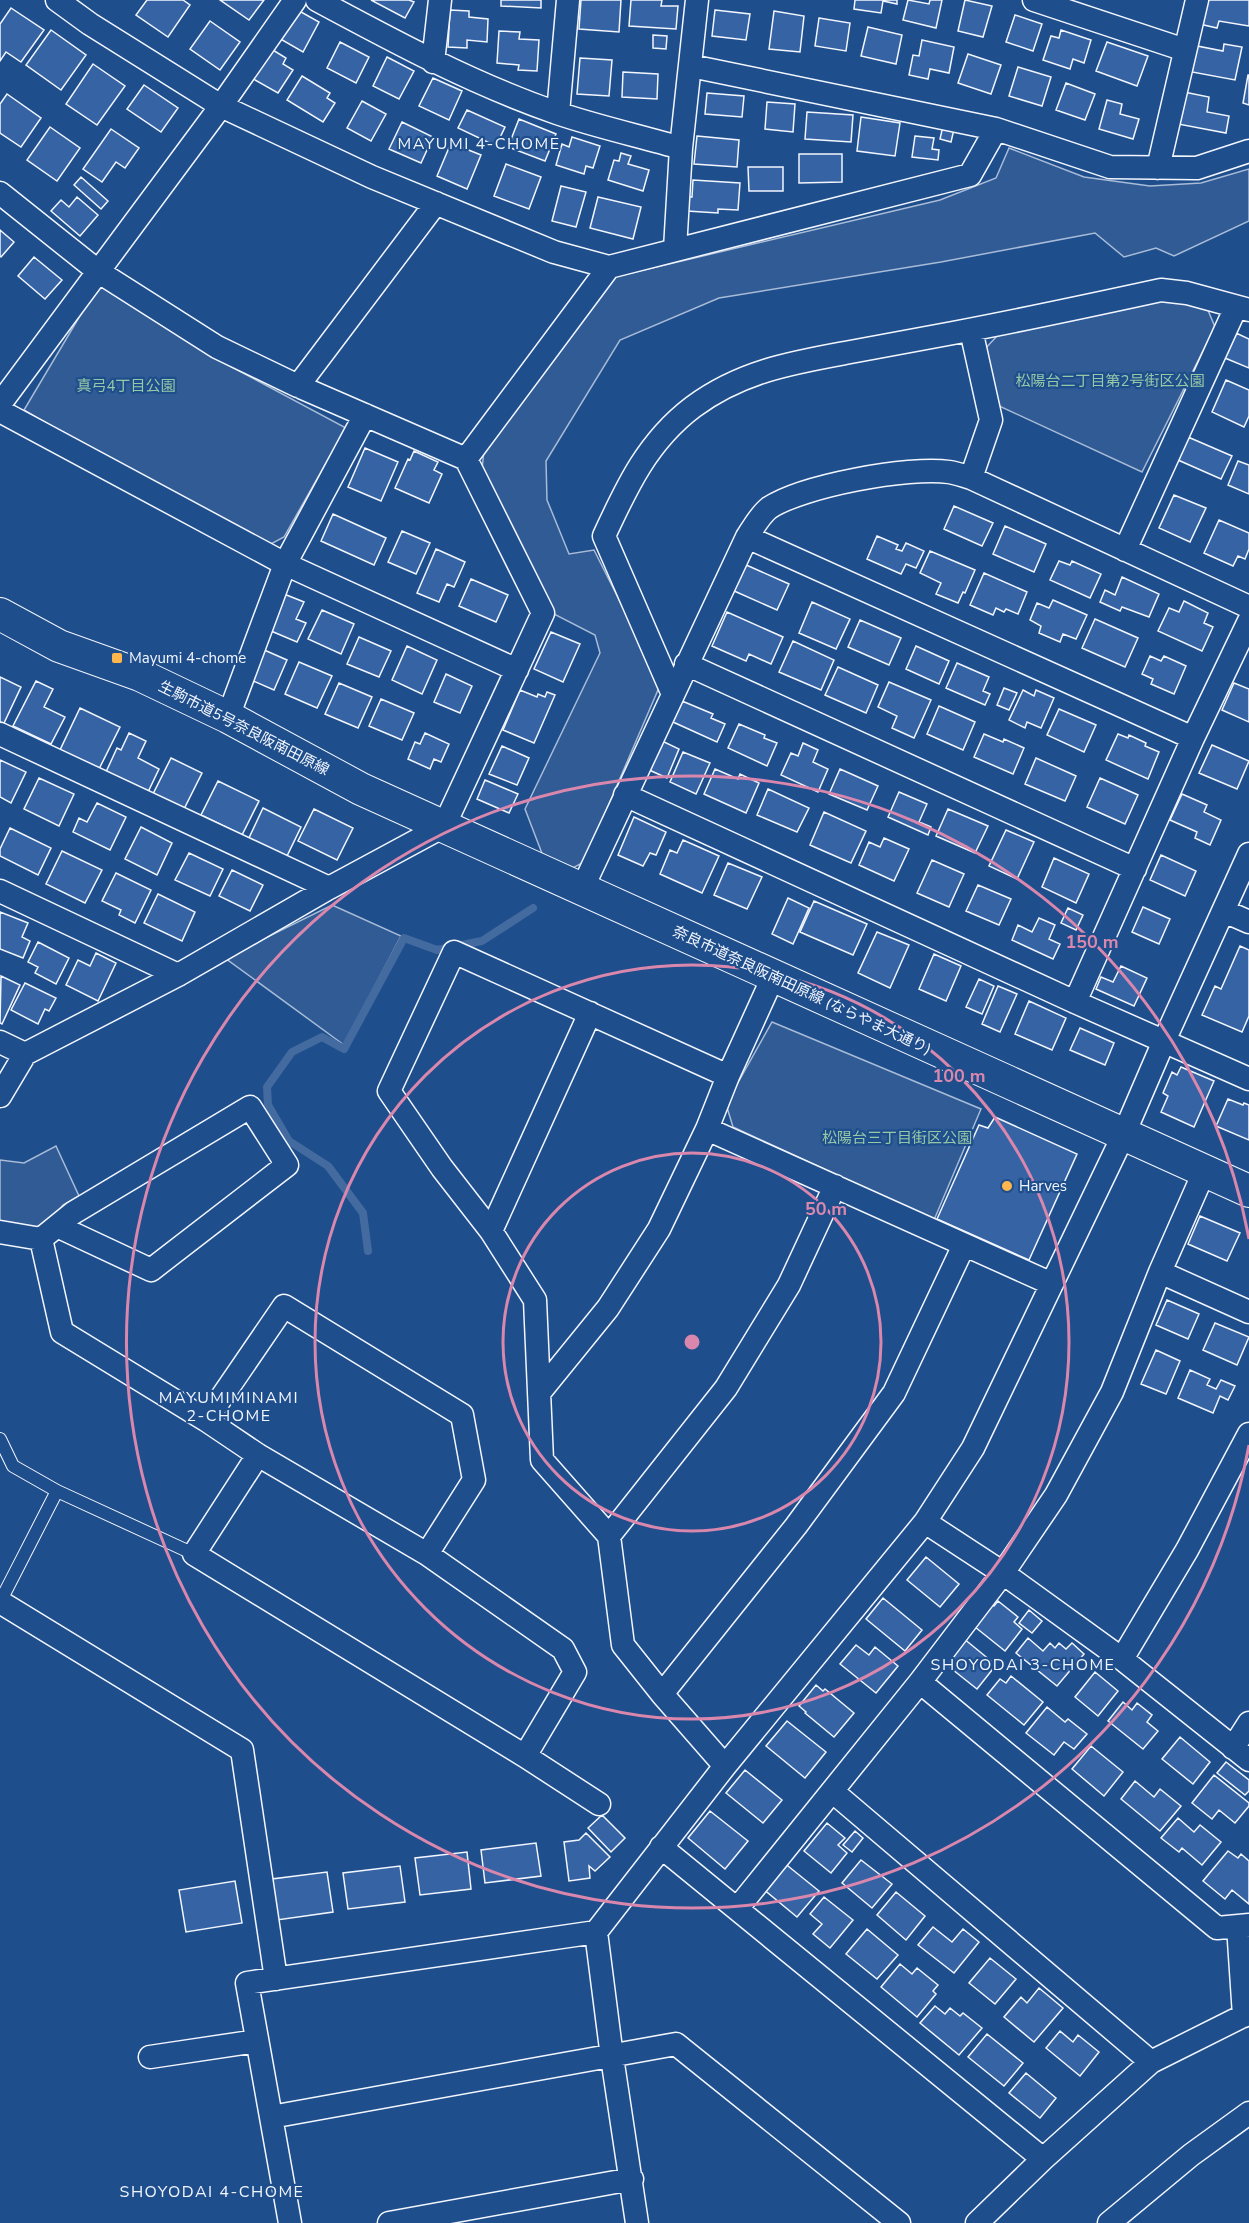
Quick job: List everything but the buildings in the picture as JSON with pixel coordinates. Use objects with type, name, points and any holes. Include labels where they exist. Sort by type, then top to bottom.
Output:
[{"type":"street","points":[[57,0],[90,24],[221,106],[372,177],[554,252],[609,267],[970,175],[996,129]]},
{"type":"street","points":[[0,404],[221,106],[296,0]]},
{"type":"street","points":[[317,0],[433,62],[500,91],[558,113],[681,148]]},
{"type":"street","points":[[433,62],[440,0]]},
{"type":"street","points":[[558,113],[568,0]]},
{"type":"street","points":[[675,249],[681,148],[697,0]]},
{"type":"street","points":[[1034,0],[1185,50]]},
{"type":"street","points":[[1158,168],[1197,0]]},
{"type":"street","points":[[691,66],[996,129],[1110,168],[1197,168],[1249,152]]},
{"type":"street","points":[[0,193],[99,272],[217,347],[298,386],[466,459],[543,613],[444,826],[329,888],[178,975],[25,1054],[0,1096]]},
{"type":"street","points":[[298,386],[435,203]]},
{"type":"street","points":[[466,459],[609,267]]},
{"type":"street","points":[[672,692],[604,536],[632,477],[664,432],[692,407],[723,387],[750,374],[793,363],[971,330],[1161,290],[1187,293],[1242,309],[1125,550]]},
{"type":"street","points":[[971,330],[991,420],[971,478]]},
{"type":"street","points":[[0,411],[285,564],[517,670]]},
{"type":"street","points":[[228,717],[285,564],[365,415]]},
{"type":"street","points":[[582,889],[672,692],[747,537],[768,509],[801,492],[874,477],[916,472],[948,472],[971,478],[1249,608]]},
{"type":"street","points":[[747,537],[1193,738]]},
{"type":"street","name":"生駒市道5号奈良阪南田原線","points":[[0,614],[59,646],[140,675],[228,717],[361,789],[487,845]]},
{"type":"street","points":[[1076,1002],[1193,738],[1249,621]]},
{"type":"street","points":[[686,664],[1135,869]]},
{"type":"street","points":[[0,734],[329,888]]},
{"type":"street","points":[[625,795],[1249,1079]]},
{"type":"street","name":"奈良市道奈良阪南田原線 (ならやま大通り)","points":[[487,845],[773,977],[1249,1191]]},
{"type":"street","points":[[290,2223],[247,1983],[596,1932],[725,1766],[925,1522],[973,1448],[1124,1136],[1164,1041],[1249,854]]},
{"type":"street","points":[[0,891],[178,975]]},
{"type":"street","points":[[1224,911],[1249,922]]},
{"type":"street","points":[[725,1766],[623,1645],[609,1536],[542,1460],[535,1300],[491,1231],[442,1168],[389,1091],[454,952],[728,1076]]},
{"type":"street","points":[[539,1393],[608,1308],[659,1229],[707,1130],[728,1076],[773,977]]},
{"type":"street","points":[[491,1231],[590,1013]]},
{"type":"street","points":[[0,1042],[25,1054]]},
{"type":"street","points":[[0,1232],[49,1233],[151,1270],[287,1165],[250,1107],[73,1213],[49,1233]]},
{"type":"street","points":[[707,1130],[1052,1284]]},
{"type":"street","points":[[737,1910],[920,1682],[1003,1573],[1056,1495],[1112,1392],[1160,1272],[1204,1172]]},
{"type":"street","points":[[609,1536],[726,1388],[789,1286],[836,1186]]},
{"type":"street","points":[[49,1233],[62,1332],[206,1420],[258,1455],[427,1554],[563,1649],[575,1672],[525,1756]]},
{"type":"street","points":[[662,1694],[796,1526],[894,1393],[964,1245]]},
{"type":"street","points":[[1160,1272],[1249,1312]]},
{"type":"street","points":[[206,1420],[284,1306],[294,1312],[462,1415],[474,1480],[427,1554]]},
{"type":"street","points":[[1122,1659],[1187,1550],[1249,1434]]},
{"type":"street","points":[[258,1455],[194,1554],[525,1756],[599,1804]]},
{"type":"street","points":[[925,1522],[1003,1573],[1122,1659],[1241,1754],[1249,1723]]},
{"type":"street","points":[[0,1602],[242,1750],[276,1979]]},
{"type":"street","points":[[920,1682],[1217,1928],[1244,1926],[1246,2014],[1151,2062],[1043,2159],[977,2223]]},
{"type":"street","points":[[832,1791],[1151,2062]]},
{"type":"street","points":[[661,1847],[1043,2159]]},
{"type":"street","points":[[596,1932],[612,2057],[640,2220]]},
{"type":"street","points":[[150,2057],[257,2041]]},
{"type":"street","points":[[271,2116],[676,2044],[899,2223]]},
{"type":"street","points":[[1109,2223],[1191,2155],[1249,2114]]},
{"type":"street","points":[[389,2223],[632,2179]]},
{"type":"lane","points":[[0,1438],[13,1466],[57,1491],[194,1554]]},
{"type":"lane","points":[[0,1602],[57,1491]]},
{"type":"shaded area","points":[[1009,148],[1084,177],[1150,186],[1201,183],[1249,169],[1249,221],[1174,256],[1156,248],[1124,257],[1095,233],[941,262],[719,298],[620,340],[546,461],[547,500],[569,554],[594,550],[661,683],[584,862],[571,869],[543,856],[525,809],[600,653],[595,635],[550,612],[482,470],[484,449],[614,277],[940,200],[996,178]]},
{"type":"shaded area","name":"真弓4丁目公園","points":[[100,282],[213,357],[346,428],[284,537],[271,544],[144,480],[24,410]]},
{"type":"shaded area","name":"松陽台二丁目第2号街区公園","points":[[1165,298],[1207,308],[1215,327],[1142,472],[997,405],[984,350],[997,336]]},
{"type":"shaded area","points":[[332,905],[401,936],[344,1045],[225,958]]},
{"type":"shaded area","name":"松陽台三丁目街区公園","points":[[772,1022],[981,1109],[934,1220],[733,1127],[726,1104]]},
{"type":"shaded area","points":[[56,1146],[79,1196],[63,1205],[44,1230],[0,1221],[0,1160],[24,1163]]},
{"type":"waterway","points":[[368,1251],[363,1213],[328,1166],[289,1141],[268,1105],[267,1087],[292,1052],[322,1037],[344,1049],[404,938],[437,950],[482,941],[533,908]]},
{"type":"place","name":"Mayumi 4-chome","points":[[117,658]]},
{"type":"place","name":"Harves","points":[[1007,1186]]},
{"type":"district","name":"MAYUMI 4-CHOME","points":[[479,143]]},
{"type":"district","name":"MAYUMIMINAMI 2-CHOME","points":[[229,1406]]},
{"type":"district","name":"SHOYODAI 3-CHOME","points":[[1023,1664]]},
{"type":"district","name":"SHOYODAI 4-CHOME","points":[[212,2191]]}]
